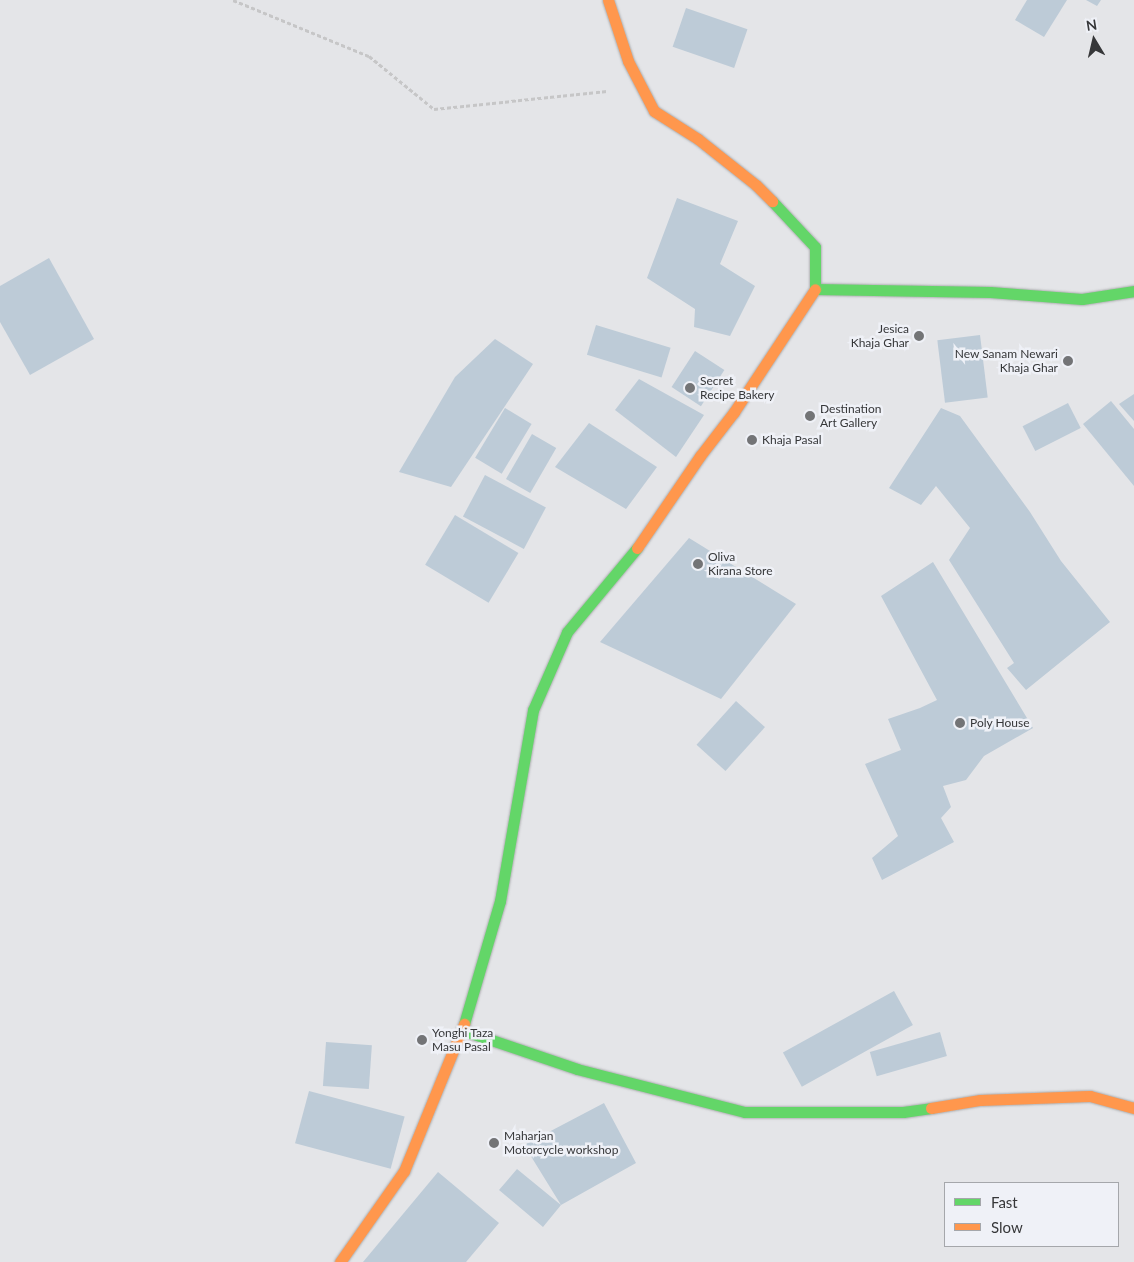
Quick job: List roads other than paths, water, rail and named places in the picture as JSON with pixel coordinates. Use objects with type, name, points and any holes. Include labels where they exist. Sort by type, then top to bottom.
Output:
[{"type":"street","points":[[340,1262],[404,1172],[462,1030],[500,901],[533,710],[567,632],[639,546],[700,456],[734,412],[815,289],[815,247],[756,185],[698,139],[654,111],[628,61],[608,0]]},
{"type":"street","points":[[815,289],[990,292],[1082,299],[1134,291]]},
{"type":"street","points":[[462,1030],[578,1069],[745,1112],[903,1112],[980,1100],[1090,1096],[1134,1108]]},
{"type":"place","name":"Jesica Khaja Ghar","points":[[919,336]]},
{"type":"place","name":"New Sanam Newari Khaja Ghar","points":[[1068,361]]},
{"type":"place","name":"Secret Recipe Bakery","points":[[690,388]]},
{"type":"place","name":"Destination Art Gallery","points":[[810,416]]},
{"type":"place","name":"Khaja Pasal","points":[[752,440]]},
{"type":"place","name":"Oliva Kirana Store","points":[[698,564]]},
{"type":"place","name":"Poly House","points":[[960,723]]},
{"type":"place","name":"Yonghi Taza Masu Pasal","points":[[422,1040]]},
{"type":"place","name":"Maharjan Motorcycle workshop","points":[[494,1143]]}]
